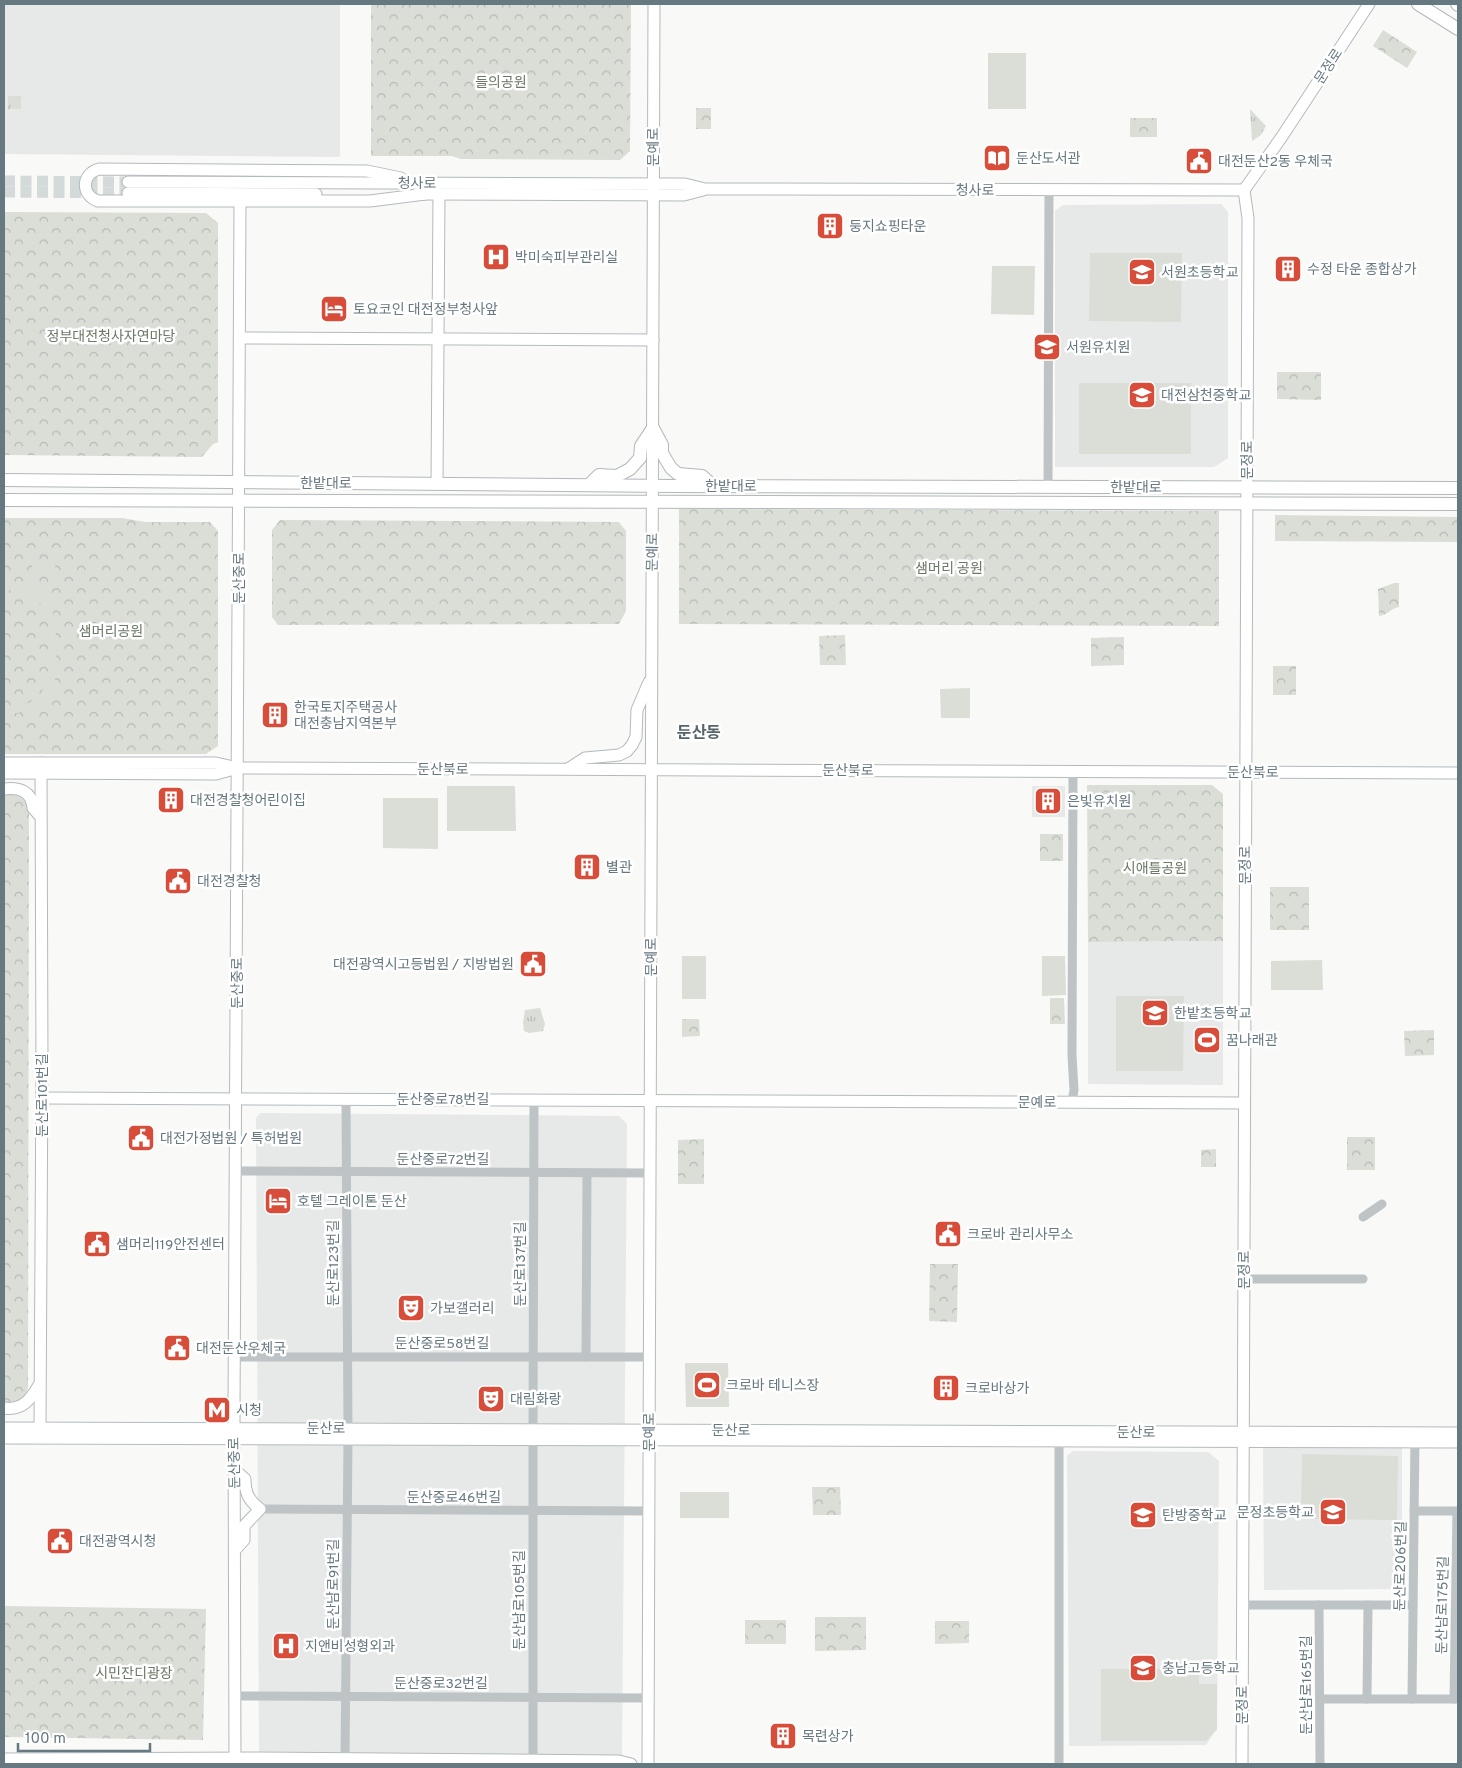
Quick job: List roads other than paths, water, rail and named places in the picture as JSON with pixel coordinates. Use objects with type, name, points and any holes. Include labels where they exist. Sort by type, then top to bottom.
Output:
[{"type":"main road","name":"문예로","points":[[648,1764],[654,4]]},
{"type":"main road","name":"문정로","points":[[1242,1764],[1248,218],[1244,190],[1281,138],[1368,4]]},
{"type":"main road","points":[[1418,4],[1458,29]]},
{"type":"main road","points":[[109,169],[367,171],[425,188],[370,202],[98,201],[89,196],[85,182],[94,170],[109,169]]},
{"type":"main road","name":"청사로","points":[[425,188],[439,194],[653,189],[685,184],[705,190],[1244,190]]},
{"type":"main road","name":"청사로","points":[[128,187],[653,189]]},
{"type":"main road","points":[[437,484],[439,194]]},
{"type":"main road","name":"둔산중로","points":[[235,1762],[234,1356],[240,201]]},
{"type":"main road","points":[[240,338],[653,340]]},
{"type":"main road","points":[[589,485],[599,475],[617,476],[630,469],[640,458],[641,446],[653,428],[662,446],[662,453],[671,468],[678,474],[702,476],[713,486]]},
{"type":"main road","name":"한밭대로","points":[[4,480],[713,486],[1458,488]]},
{"type":"main road","name":"한밭대로","points":[[4,500],[1458,504]]},
{"type":"main road","points":[[568,769],[585,758],[619,755],[627,751],[636,737],[637,710],[651,678]]},
{"type":"main road","name":"둔산북로","points":[[4,763],[41,768]]},
{"type":"main road","name":"둔산북로","points":[[4,773],[41,768],[216,764],[238,768],[1458,773]]},
{"type":"main road","name":"둔산로101번길","points":[[40,1428],[41,768]]},
{"type":"main road","points":[[4,789],[13,788],[27,792],[33,802],[33,808],[41,816]]},
{"type":"main road","name":"둔산중로78번길","points":[[42,1098],[650,1100]]},
{"type":"main road","name":"문예로","points":[[650,1100],[1244,1103]]},
{"type":"main road","points":[[4,1408],[18,1408],[26,1403],[40,1383]]},
{"type":"main road","name":"둔산로","points":[[4,1428],[234,1433]]},
{"type":"main road","name":"둔산로","points":[[4,1438],[234,1433],[348,1433],[1415,1438],[1458,1442]]},
{"type":"main road","name":"둔산로","points":[[1415,1438],[1458,1433]]},
{"type":"main road","points":[[234,1469],[245,1479],[245,1490],[252,1503],[260,1509],[244,1526],[244,1540],[235,1550]]},
{"type":"main road","points":[[4,1759],[235,1762],[345,1759],[619,1761],[631,1764]]},
{"type":"street","points":[[1048,486],[1049,190]]},
{"type":"street","points":[[1072,1102],[1074,1090],[1072,1055],[1073,771]]},
{"type":"street","name":"둔산로123번길","points":[[346,1099],[348,1433]]},
{"type":"street","name":"둔산로137번길","points":[[533,1434],[534,1099]]},
{"type":"street","name":"둔산중로72번길","points":[[236,1171],[650,1173]]},
{"type":"street","points":[[586,1173],[586,1357]]},
{"type":"street","points":[[1363,1216],[1382,1204]]},
{"type":"street","points":[[1244,1279],[1363,1279]]},
{"type":"street","name":"둔산중로58번길","points":[[234,1356],[649,1357]]},
{"type":"street","name":"둔산남로91번길","points":[[345,1759],[348,1433]]},
{"type":"street","name":"둔산남로105번길","points":[[532,1761],[533,1434]]},
{"type":"street","points":[[1059,1436],[1059,1764]]},
{"type":"street","name":"둔산로206번길","points":[[1412,1699],[1415,1438]]},
{"type":"street","name":"둔산중로46번길","points":[[260,1509],[648,1512]]},
{"type":"street","points":[[1414,1511],[1458,1511]]},
{"type":"street","name":"둔산남로175번길","points":[[1456,1699],[1458,1511]]},
{"type":"street","points":[[1243,1605],[1413,1605]]},
{"type":"street","name":"둔산남로165번길","points":[[1319,1605],[1320,1764]]},
{"type":"street","points":[[1367,1699],[1368,1605]]},
{"type":"street","name":"둔산중로32번길","points":[[235,1696],[647,1698]]},
{"type":"street","points":[[1320,1699],[1456,1699]]},
{"type":"tunnel","points":[[4,181],[128,182]]},
{"type":"tunnel","points":[[4,192],[128,193]]},
{"type":"place","name":"둔산도서관","points":[[997,158]]},
{"type":"place","name":"대전둔산2동 우체국","points":[[1199,161]]},
{"type":"place","name":"둥지쇼핑타운","points":[[830,226]]},
{"type":"place","name":"박미숙피부관리실","points":[[496,257]]},
{"type":"place","name":"수정 타운 종합상가","points":[[1288,269]]},
{"type":"place","name":"서원초등학교","points":[[1142,272]]},
{"type":"place","name":"토요코인 대전정부청사앞","points":[[334,309]]},
{"type":"place","name":"서원유치원","points":[[1047,347]]},
{"type":"place","name":"대전삼천중학교","points":[[1142,395]]},
{"type":"place","name":"한국토지주택공사 대전충남지역본부","points":[[275,715]]},
{"type":"place","name":"대전경찰청어린이집","points":[[171,800]]},
{"type":"place","name":"은빛유치원","points":[[1048,801]]},
{"type":"place","name":"별관","points":[[587,867]]},
{"type":"place","name":"대전경찰청","points":[[178,881]]},
{"type":"place","name":"대전광역시고등법원 / 지방법원","points":[[533,964]]},
{"type":"place","name":"한밭초등학교","points":[[1155,1013]]},
{"type":"place","name":"꿈나래관","points":[[1207,1040]]},
{"type":"place","name":"대전가정법원 / 특허법원","points":[[141,1138]]},
{"type":"place","name":"호텔 그레이톤 둔산","points":[[278,1201]]},
{"type":"place","name":"크로바 관리사무소","points":[[948,1234]]},
{"type":"place","name":"샘머리119안전센터","points":[[97,1244]]},
{"type":"place","name":"가보갤러리","points":[[411,1308]]},
{"type":"place","name":"대전둔산우체국","points":[[177,1348]]},
{"type":"place","name":"크로바 테니스장","points":[[707,1385]]},
{"type":"place","name":"크로바상가","points":[[946,1388]]},
{"type":"place","name":"대림화랑","points":[[491,1399]]},
{"type":"place","name":"시청","points":[[217,1410]]},
{"type":"place","name":"문정초등학교","points":[[1333,1512]]},
{"type":"place","name":"탄방중학교","points":[[1143,1515]]},
{"type":"place","name":"대전광역시청","points":[[60,1541]]},
{"type":"place","name":"지앤비성형외과","points":[[286,1646]]},
{"type":"place","name":"충남고등학교","points":[[1143,1668]]},
{"type":"place","name":"목련상가","points":[[783,1736]]},
{"type":"district","name":"둔산동","points":[[699,732]]},
{"type":"park label","name":"들의공원","points":[[501,82]]},
{"type":"park label","name":"정부대전청사자연마당","points":[[111,336]]},
{"type":"park label","name":"샘머리 공원","points":[[949,568]]},
{"type":"park label","name":"샘머리공원","points":[[111,631]]},
{"type":"park label","name":"시애틀공원","points":[[1155,868]]},
{"type":"park label","name":"시민잔디광장","points":[[134,1673]]}]
